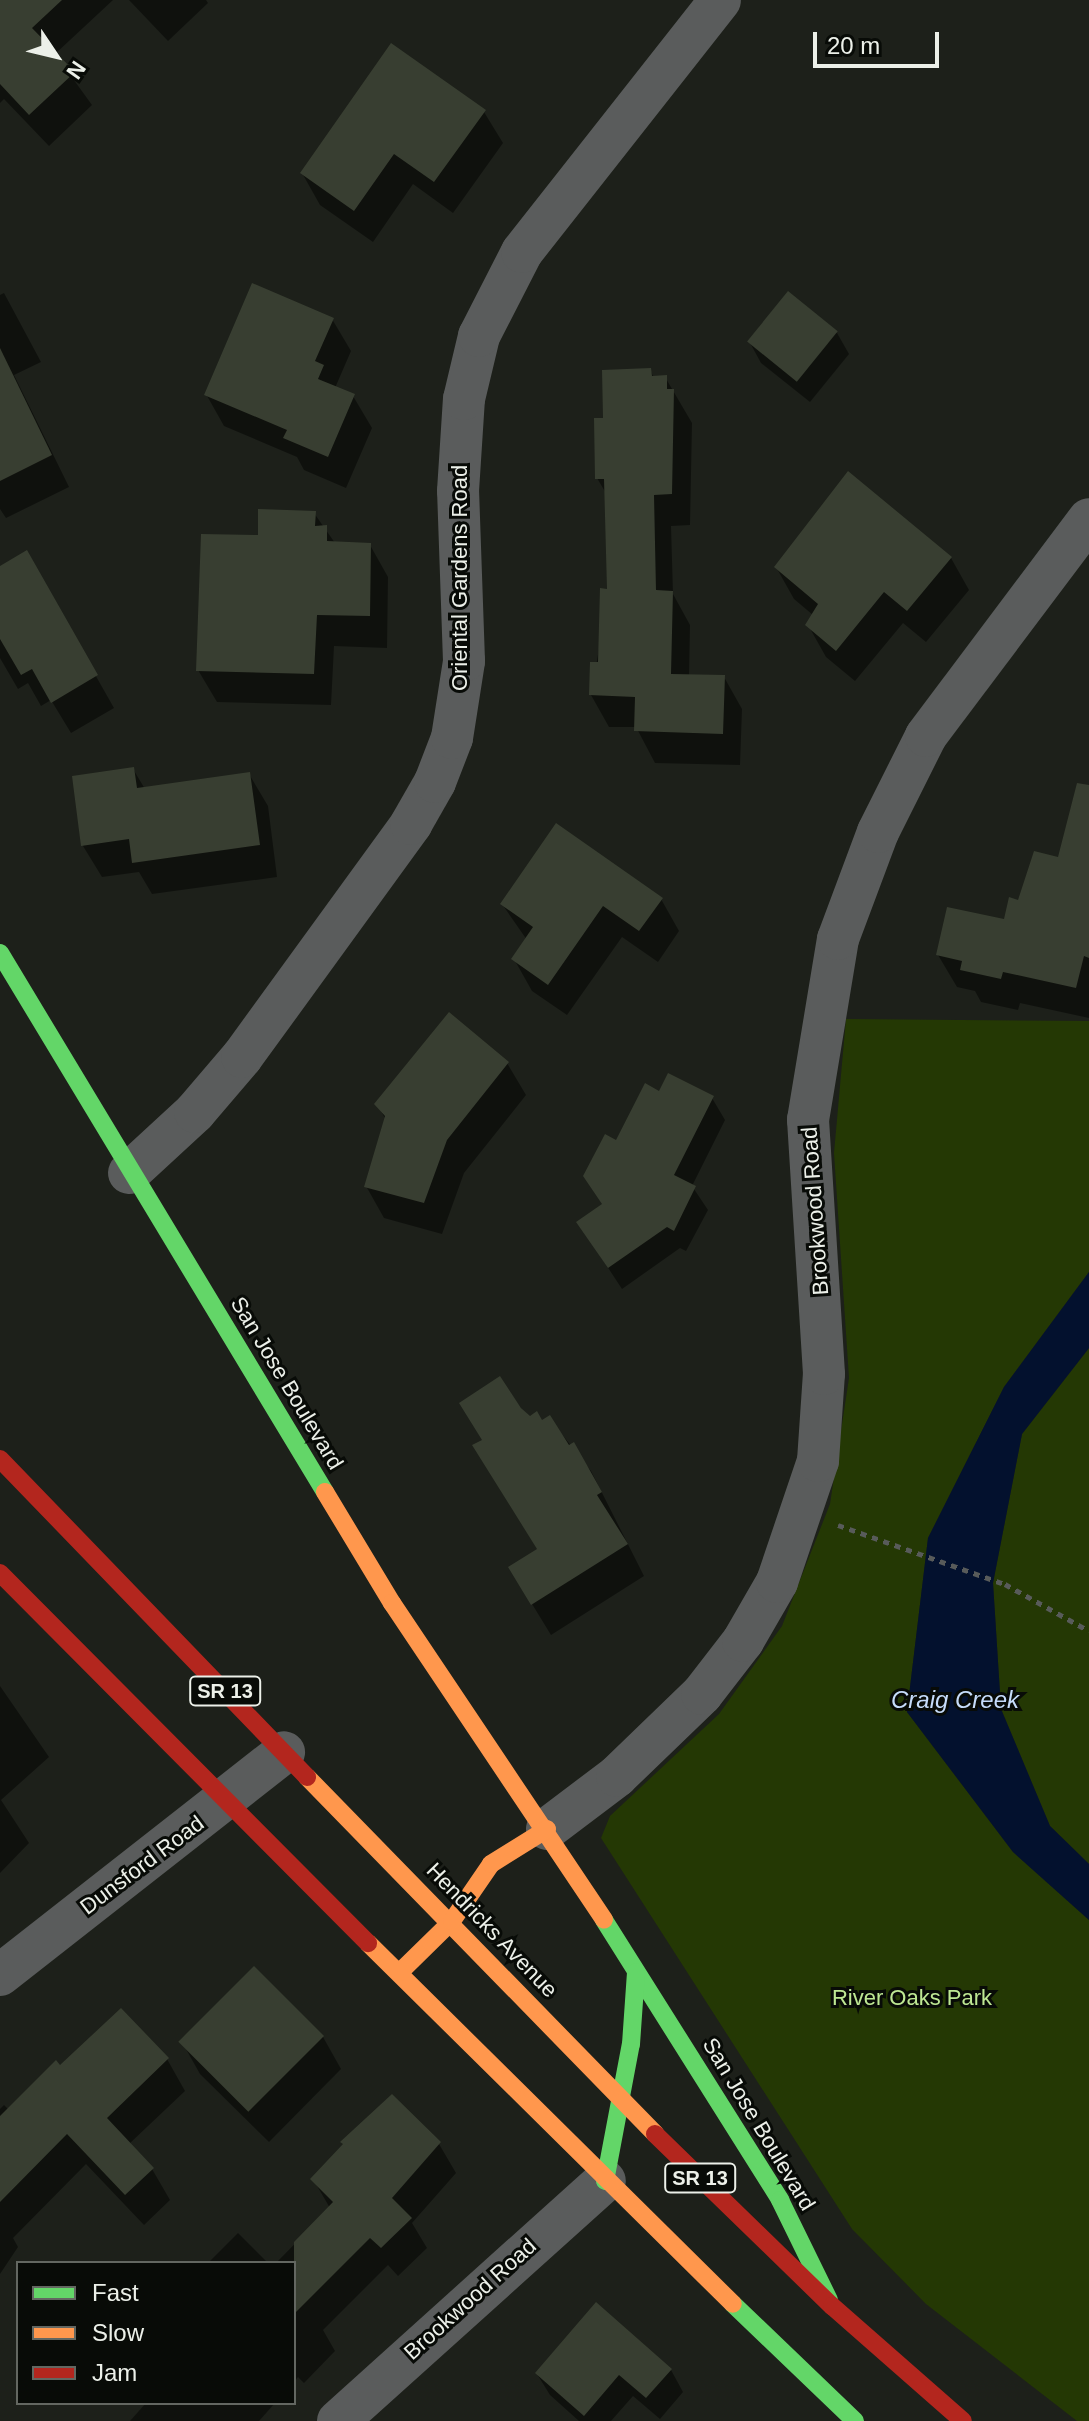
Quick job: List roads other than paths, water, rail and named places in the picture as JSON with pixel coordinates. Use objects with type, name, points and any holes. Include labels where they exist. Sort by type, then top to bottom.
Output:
[{"type":"main road","name":"San Jose Boulevard","points":[[0,953],[129,1173],[392,1603],[547,1829],[780,2200],[832,2306]]},
{"type":"main road","name":"Hendricks Avenue","points":[[0,1459],[452,1921],[619,2099],[832,2306],[963,2421]]},
{"type":"main road","name":"SR 13","points":[[0,1573],[605,2181],[855,2421]]},
{"type":"main road","points":[[400,1972],[452,1921],[491,1864],[547,1829]]},
{"type":"main road","points":[[605,2181],[631,2044],[636,1972]]},
{"type":"street","name":"Oriental Gardens Road","points":[[129,1173],[195,1112],[242,1057],[411,824],[435,782],[452,738],[464,661],[458,491],[464,399],[479,336],[522,252],[720,0]]},
{"type":"street","name":"Brookwood Road","points":[[547,1829],[617,1776],[702,1694],[767,1604],[802,1514],[818,1461],[824,1374],[808,1120],[838,939],[878,832],[926,736],[1089,519]]},
{"type":"street","name":"Dunsford Road","points":[[0,1975],[228,1800],[284,1752]]},
{"type":"street","name":"Brookwood Road","points":[[338,2421],[605,2181]]},
{"type":"water","name":"Craig Creek","points":[[1089,1272],[1089,1348],[1022,1434],[993,1583],[1001,1709],[1050,1826],[1089,1864],[1089,1920],[1013,1852],[907,1712],[928,1538],[1004,1387]]},
{"type":"park label","name":"River Oaks Park","points":[[912,1998]]}]
